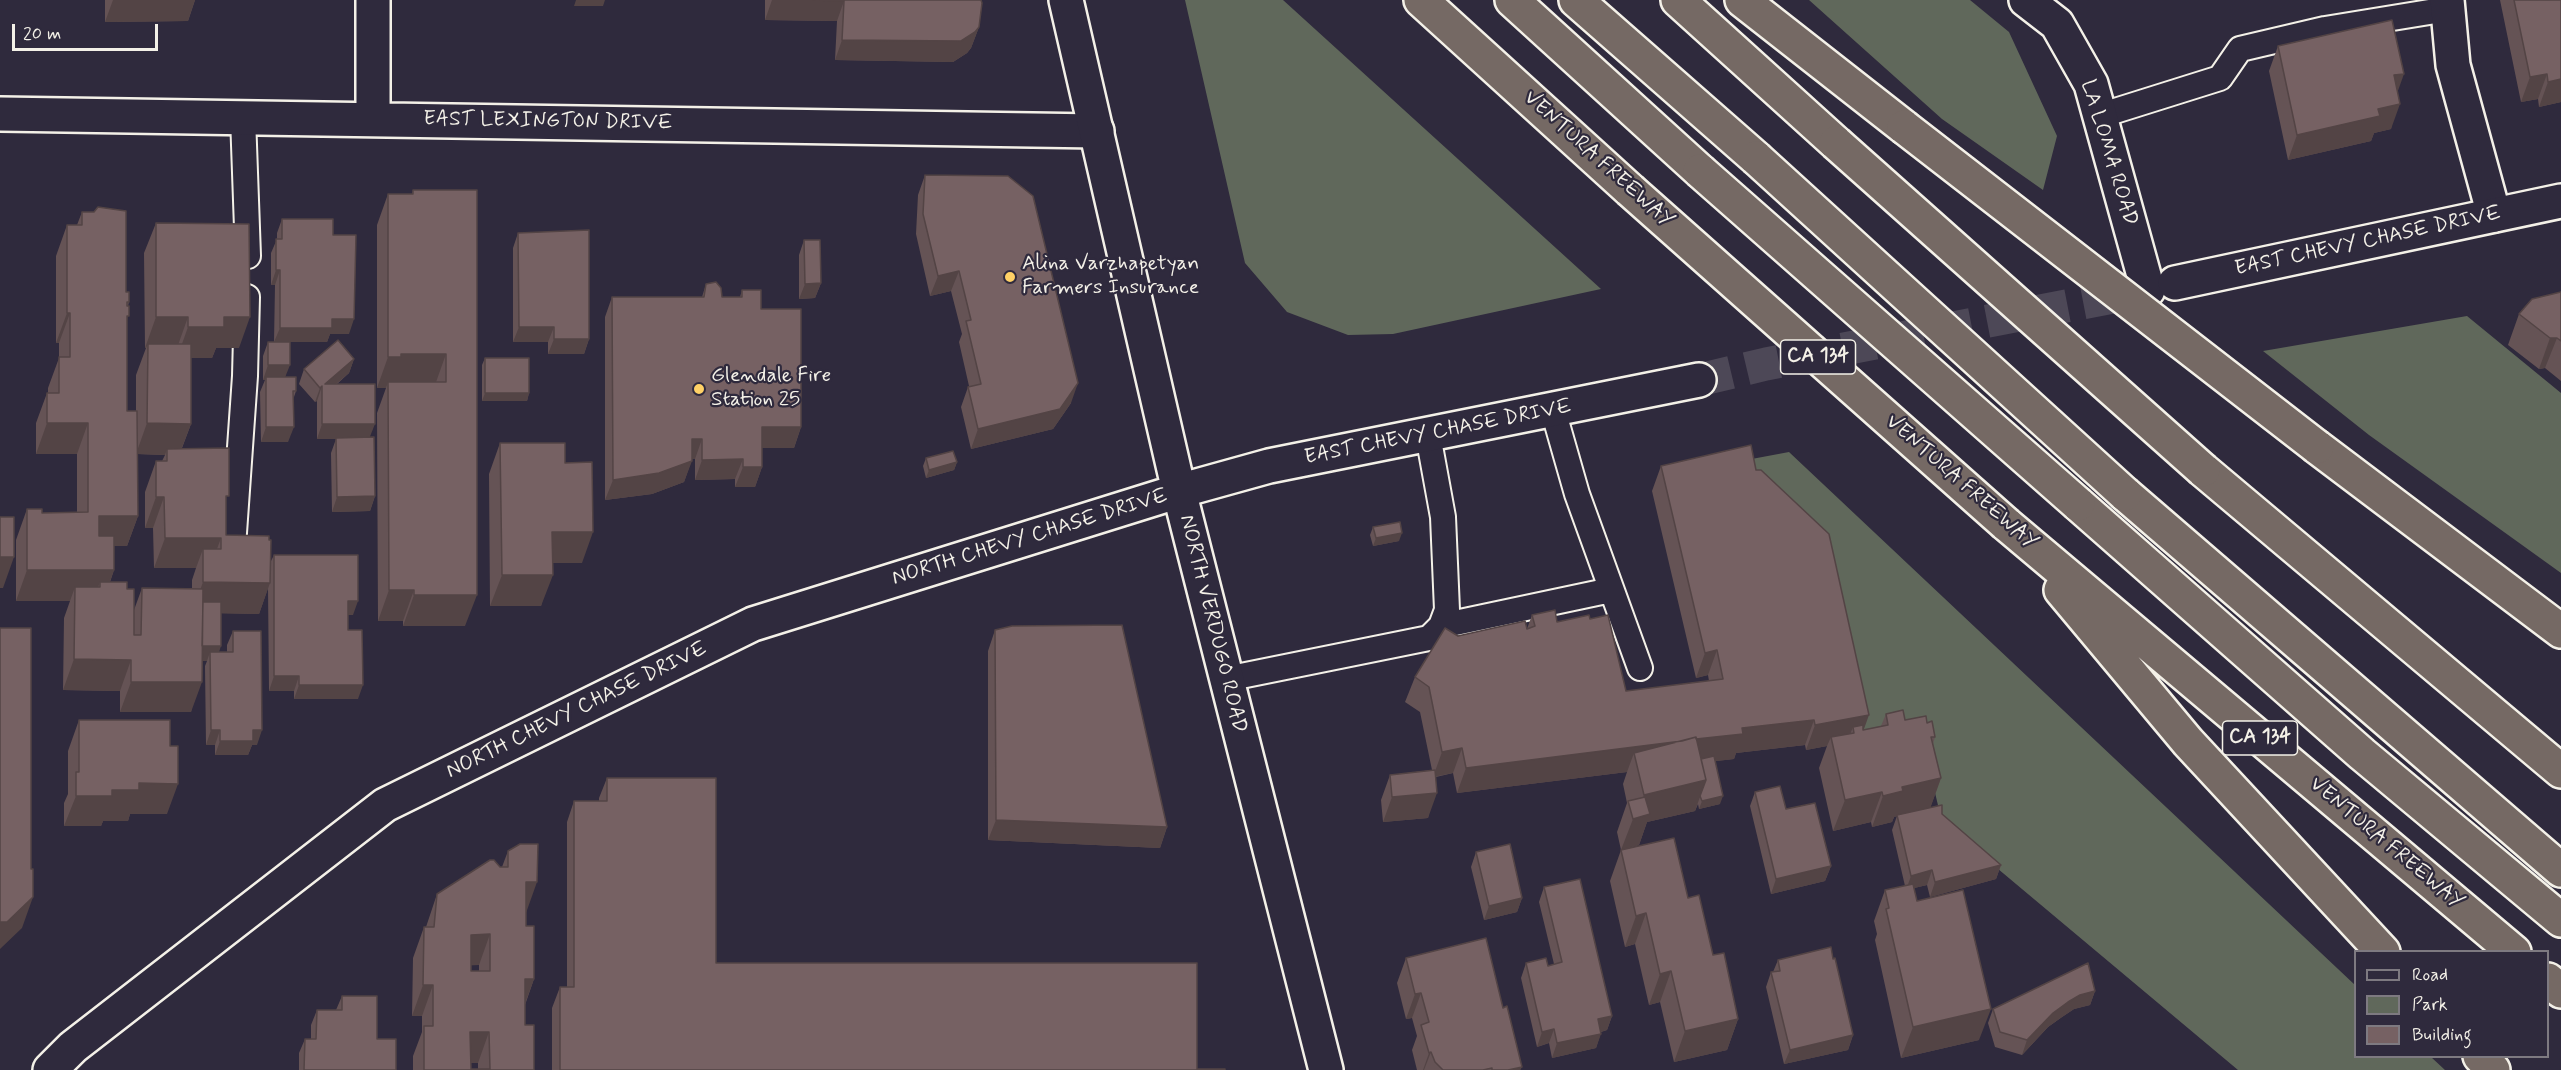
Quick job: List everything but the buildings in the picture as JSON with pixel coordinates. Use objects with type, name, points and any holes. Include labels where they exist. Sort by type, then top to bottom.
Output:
[{"type":"highway","name":"VENTURA FREEWAY","points":[[1421,0],[2006,524],[2513,950]]},
{"type":"highway","points":[[1512,0],[1700,171],[2362,754],[2561,920]]},
{"type":"highway","points":[[1576,0],[1756,158],[2126,494],[2561,870]]},
{"type":"highway","points":[[1678,0],[2203,470],[2561,771]]},
{"type":"highway","points":[[1742,0],[2317,447],[2561,631]]},
{"type":"highway","points":[[2006,524],[2188,742],[2382,950]]},
{"type":"highway","points":[[2549,982],[2561,992]]},
{"type":"highway","points":[[2482,1058],[2493,1070]]},
{"type":"main road","points":[[373,0],[373,119]]},
{"type":"main road","name":"NORTH VERDUGO ROAD","points":[[1066,0],[1179,491],[1326,1070]]},
{"type":"main road","name":"LA LOMA ROAD","points":[[2026,0],[2057,24],[2091,84],[2099,116],[2162,287]]},
{"type":"main road","points":[[2447,4],[2453,65],[2494,215]]},
{"type":"main road","name":"EAST LEXINGTON DRIVE","points":[[0,114],[1097,131]]},
{"type":"main road","name":"EAST CHEVY CHASE DRIVE","points":[[2162,287],[2561,201]]},
{"type":"main road","name":"EAST CHEVY CHASE DRIVE","points":[[1179,491],[1269,466],[1699,380]]},
{"type":"main road","name":"NORTH CHEVY CHASE DRIVE","points":[[50,1070],[73,1047],[385,805],[753,624],[1094,520],[1179,491]]},
{"type":"lane","points":[[2099,116],[2220,78],[2240,50],[2325,29],[2447,4]]},
{"type":"lane","points":[[233,547],[245,376],[249,244],[243,117]]},
{"type":"lane","points":[[1553,410],[1577,494],[1640,668]]},
{"type":"lane","points":[[1227,679],[1429,638],[1441,626],[1447,610],[1443,517],[1428,435]]},
{"type":"lane","points":[[1441,626],[1611,590]]},
{"type":"green space","points":[[1185,0],[1283,0],[1601,289],[1393,334],[1348,335],[1287,312],[1245,263]]},
{"type":"green space","points":[[1809,0],[1970,0],[2009,32],[2057,136],[2043,190],[1942,119]]},
{"type":"green space","points":[[2467,316],[2561,393],[2561,573],[2369,435],[2263,351]]},
{"type":"green space","points":[[1789,452],[2354,984],[2354,1058],[2432,1058],[2445,1070],[2238,1070],[1942,822],[1920,730],[1860,740],[1741,461]]},
{"type":"tunnel","points":[[1699,380],[1766,364],[2144,291]]},
{"type":"place","name":"Alina Varzhapetyan Farmers Insurance","points":[[1010,277]]},
{"type":"place","name":"Glendale Fire Station 25","points":[[699,389]]}]
